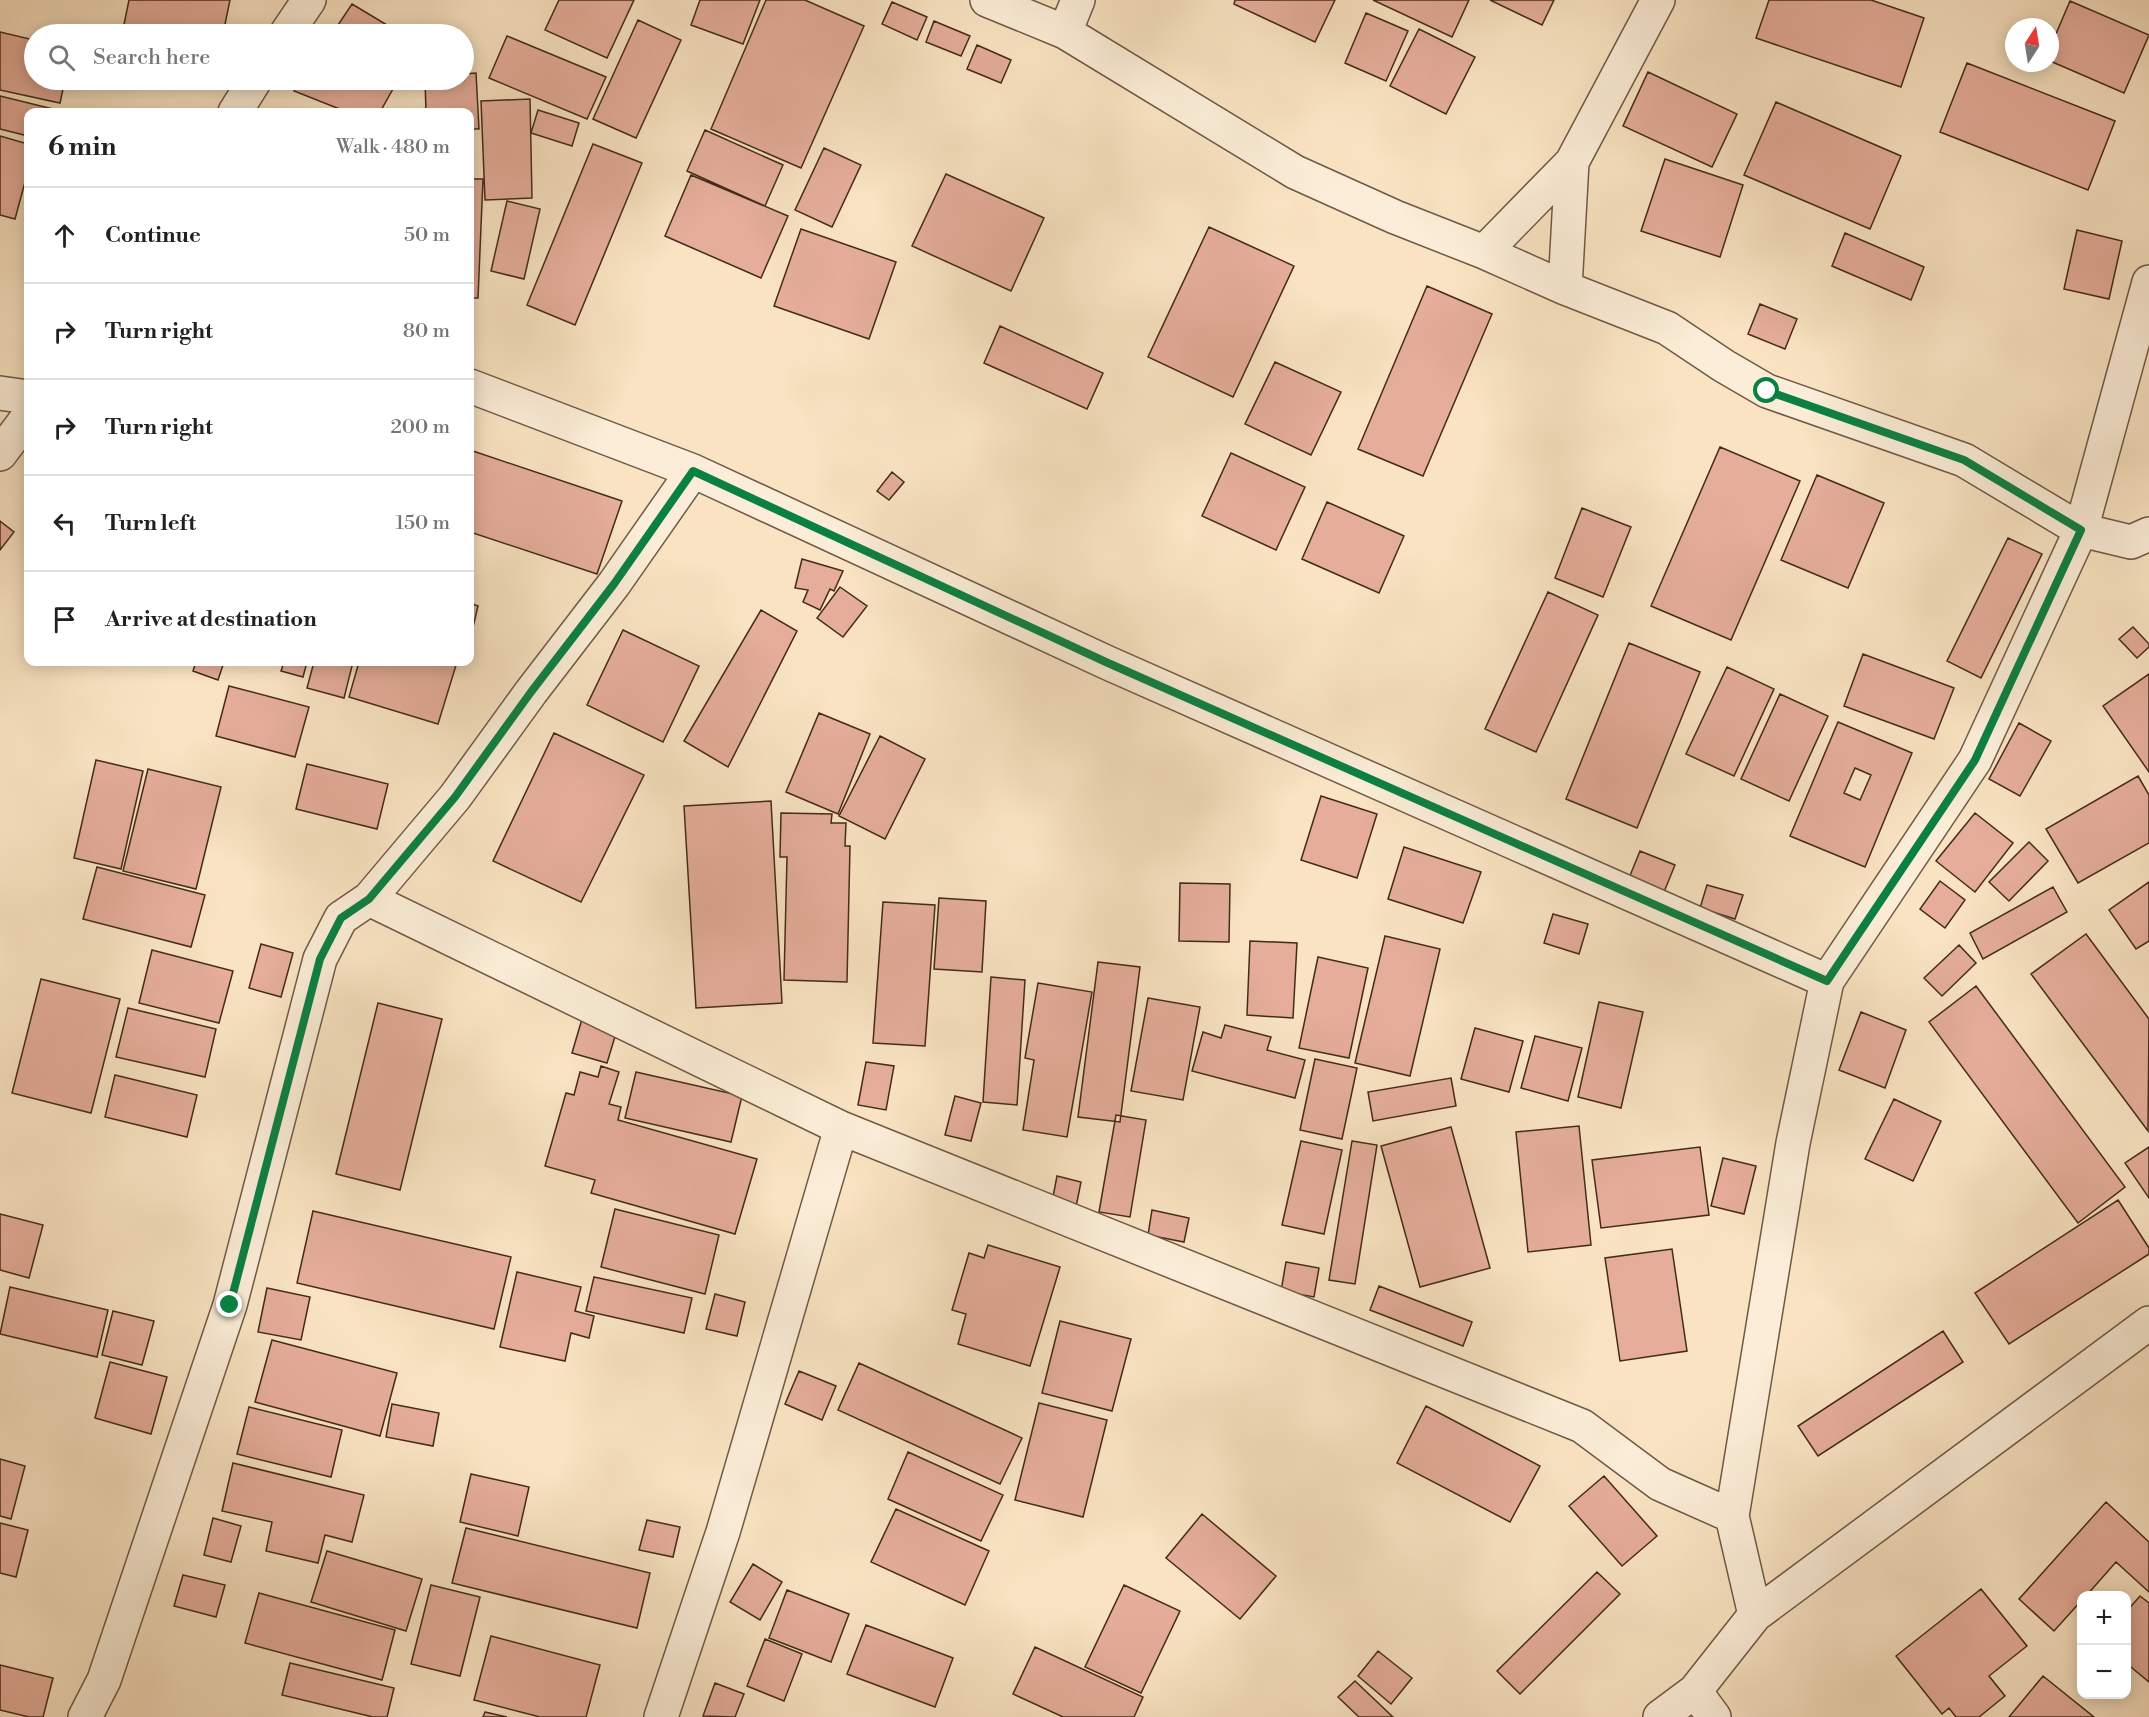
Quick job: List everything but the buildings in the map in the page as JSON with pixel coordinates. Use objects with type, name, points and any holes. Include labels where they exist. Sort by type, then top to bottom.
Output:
[{"type":"street","points":[[293,24],[309,0]]},
{"type":"street","points":[[987,0],[1065,32],[1295,172],[1395,217],[1667,328],[1767,391],[1964,460],[2081,530],[2131,542],[2149,534]]},
{"type":"street","points":[[1065,32],[1078,0]]},
{"type":"street","points":[[1484,252],[1572,162],[1658,0]]},
{"type":"street","points":[[238,108],[249,90]]},
{"type":"street","points":[[1565,288],[1572,162]]},
{"type":"street","points":[[1755,1615],[1732,1516],[1793,1143],[1827,981],[1975,760],[2081,530],[2149,282]]},
{"type":"street","points":[[474,388],[693,471],[1108,663],[1827,981]]},
{"type":"street","points":[[0,393],[24,396]]},
{"type":"street","points":[[0,454],[24,422]]},
{"type":"street","points":[[85,1717],[104,1680],[230,1305],[320,959],[341,918],[369,899],[455,797],[531,692],[614,584],[693,471]]},
{"type":"street","points":[[369,899],[841,1128],[1582,1426],[1660,1484],[1732,1516]]},
{"type":"street","points":[[661,1717],[723,1532],[841,1128]]},
{"type":"street","points":[[1660,1717],[1695,1691],[1755,1615],[2149,1323]]},
{"type":"street","points":[[1695,1691],[1714,1717]]},
{"type":"route","points":[[230,1305],[320,959],[341,918],[369,899],[455,797],[531,692],[614,584],[693,471],[1108,663],[1827,981],[1975,760],[2081,530],[1964,460],[1767,391]]}]
